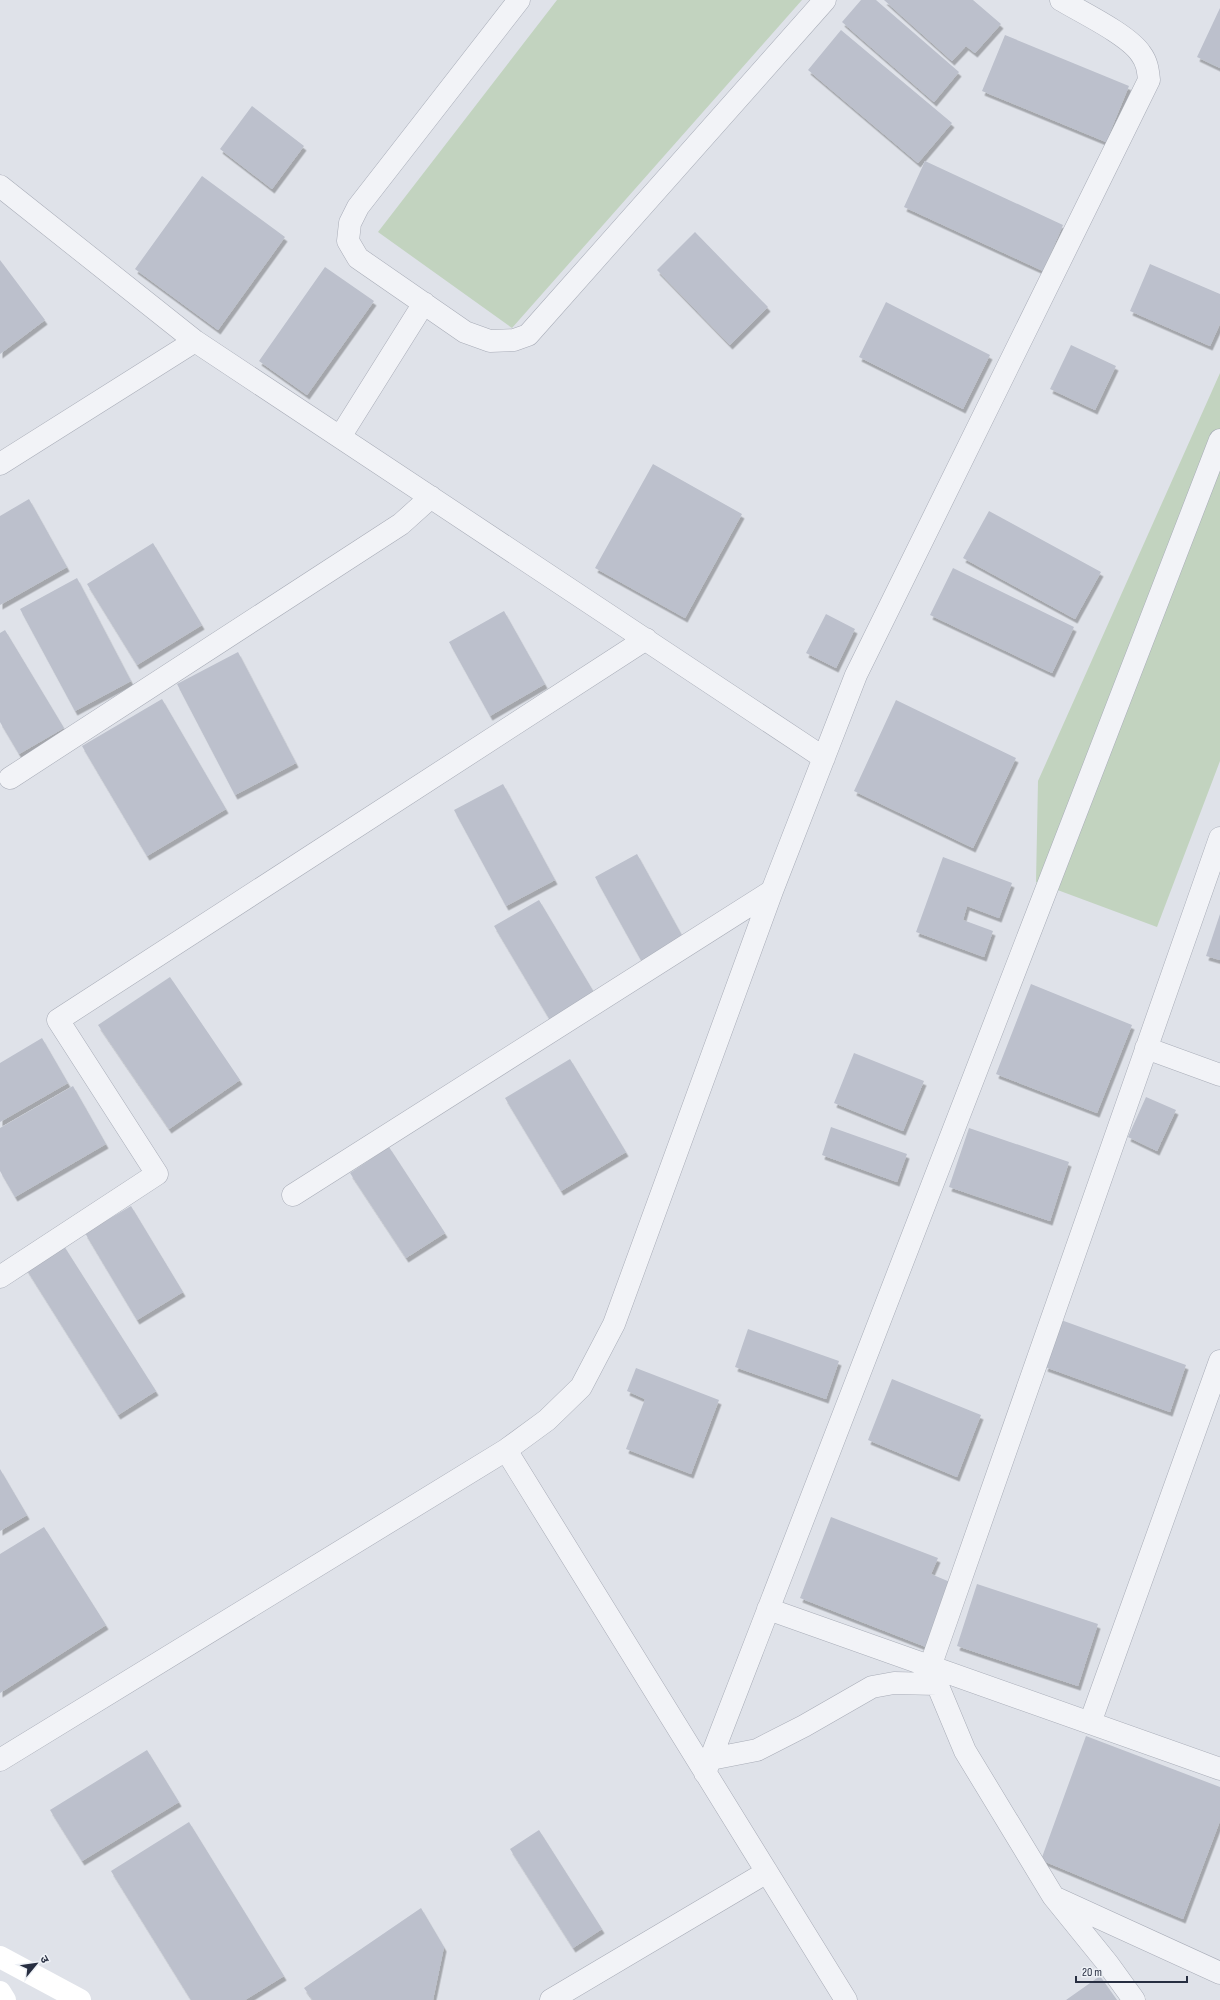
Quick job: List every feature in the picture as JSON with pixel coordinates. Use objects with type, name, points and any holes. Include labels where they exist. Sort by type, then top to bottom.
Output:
[{"type":"street","points":[[519,0],[358,207],[350,224],[348,241],[358,258],[465,332],[490,341],[514,340],[528,335],[825,0]]},
{"type":"street","points":[[0,1760],[506,1450],[547,1420],[581,1387],[614,1324],[772,891],[856,675],[1149,80],[1148,67],[1141,52],[1122,37],[1061,0]]},
{"type":"street","points":[[0,186],[195,341],[824,758]]},
{"type":"street","points":[[340,437],[424,303]]},
{"type":"street","points":[[0,464],[195,341]]},
{"type":"street","points":[[708,1766],[1220,440]]},
{"type":"street","points":[[10,778],[401,524],[430,497]]},
{"type":"street","points":[[0,1277],[157,1174],[58,1020],[646,639]]},
{"type":"street","points":[[1134,2000],[1108,1964],[1053,1896],[965,1751],[934,1676],[1146,1048],[1220,838]]},
{"type":"street","points":[[293,1194],[772,891]]},
{"type":"street","points":[[1146,1048],[1220,1074]]},
{"type":"street","points":[[1090,1723],[1220,1361]]},
{"type":"street","points":[[506,1450],[708,1766],[767,1872],[846,2000]]},
{"type":"street","points":[[768,1609],[934,1676],[1090,1723],[1220,1769]]},
{"type":"street","points":[[708,1766],[757,1750],[804,1726],[872,1687],[934,1676]]},
{"type":"street","points":[[551,2000],[767,1872]]},
{"type":"street","points":[[1053,1896],[1220,1973]]},
{"type":"street","points":[[0,1957],[80,2000]]},
{"type":"street","points":[[0,1992],[5,2000]]},
{"type":"green space","points":[[557,0],[802,0],[512,328],[378,232]]},
{"type":"green space","points":[[1220,373],[1220,761],[1157,927],[1036,882],[1038,781]]},
{"type":"building","points":[[861,0],[876,0],[959,72],[934,102],[842,22]]},
{"type":"building","points":[[884,0],[973,0],[1001,24],[975,53],[966,46],[952,61]]},
{"type":"building","points":[[1220,8],[1220,68],[1197,57]]},
{"type":"building","points":[[841,30],[952,123],[918,163],[808,70]]},
{"type":"building","points":[[1005,35],[1129,86],[1106,142],[982,91]]},
{"type":"building","points":[[252,106],[304,146],[272,189],[220,149]]},
{"type":"building","points":[[925,161],[1063,225],[1043,271],[904,207]]},
{"type":"building","points":[[202,176],[285,237],[218,330],[135,269]]},
{"type":"building","points":[[695,232],[768,307],[730,345],[657,270]]},
{"type":"building","points":[[0,260],[45,320],[0,354]]},
{"type":"building","points":[[1150,264],[1220,294],[1220,324],[1210,346],[1130,311]]},
{"type":"building","points":[[325,267],[374,301],[307,395],[259,361]]},
{"type":"building","points":[[886,302],[990,355],[963,409],[859,357]]},
{"type":"building","points":[[1071,345],[1116,366],[1095,410],[1050,389]]},
{"type":"building","points":[[653,464],[742,514],[685,618],[595,568]]},
{"type":"building","points":[[29,499],[67,567],[0,605],[0,516]]},
{"type":"building","points":[[989,511],[1101,572],[1075,619],[963,558]]},
{"type":"building","points":[[153,543],[202,625],[137,665],[87,584]]},
{"type":"building","points":[[953,568],[1074,627],[1052,673],[930,615]]},
{"type":"building","points":[[77,578],[131,681],[75,711],[20,609]]},
{"type":"building","points":[[504,611],[545,684],[490,716],[449,642]]},
{"type":"building","points":[[826,614],[855,629],[836,668],[806,653]]},
{"type":"building","points":[[5,630],[64,728],[19,754],[0,722],[0,633]]},
{"type":"building","points":[[238,652],[296,763],[235,795],[177,684]]},
{"type":"building","points":[[162,699],[226,809],[147,856],[82,746]]},
{"type":"building","points":[[896,700],[1016,758],[973,848],[854,791]]},
{"type":"building","points":[[503,784],[555,880],[506,906],[454,810]]},
{"type":"building","points":[[637,854],[684,939],[642,962],[595,877]]},
{"type":"building","points":[[943,857],[1012,883],[999,918],[967,906],[963,920],[993,931],[984,957],[916,932]]},
{"type":"building","points":[[539,900],[595,994],[550,1020],[494,926]]},
{"type":"building","points":[[1220,914],[1220,960],[1206,956]]},
{"type":"building","points":[[170,977],[240,1080],[169,1129],[98,1025]]},
{"type":"building","points":[[1031,984],[1132,1025],[1097,1113],[996,1074]]},
{"type":"building","points":[[42,1038],[68,1083],[0,1122],[0,1063]]},
{"type":"building","points":[[854,1053],[924,1081],[903,1131],[834,1103]]},
{"type":"building","points":[[570,1059],[626,1152],[561,1191],[505,1098]]},
{"type":"building","points":[[73,1086],[106,1144],[15,1197],[0,1171],[0,1128]]},
{"type":"building","points":[[1146,1097],[1176,1110],[1157,1151],[1128,1137]]},
{"type":"building","points":[[831,1127],[907,1154],[897,1182],[822,1155]]},
{"type":"building","points":[[969,1128],[1069,1162],[1050,1221],[949,1187]]},
{"type":"building","points":[[389,1147],[445,1233],[406,1258],[350,1173]]},
{"type":"building","points":[[131,1206],[183,1292],[137,1320],[85,1233]]},
{"type":"building","points":[[62,1243],[156,1391],[118,1415],[25,1267]]},
{"type":"building","points":[[1061,1320],[1186,1365],[1170,1412],[1045,1367]]},
{"type":"building","points":[[748,1329],[839,1361],[826,1399],[735,1367]]},
{"type":"building","points":[[636,1368],[719,1400],[691,1474],[626,1449],[645,1399],[627,1391]]},
{"type":"building","points":[[892,1379],[981,1415],[957,1477],[868,1440]]},
{"type":"building","points":[[0,1469],[27,1515],[0,1531]]},
{"type":"building","points":[[831,1517],[938,1558],[931,1574],[950,1582],[926,1647],[800,1598]]},
{"type":"building","points":[[44,1527],[106,1625],[0,1693],[0,1554]]},
{"type":"building","points":[[977,1584],[1098,1624],[1078,1686],[957,1646]]},
{"type":"building","points":[[1086,1736],[1220,1787],[1220,1821],[1183,1919],[1041,1860]]},
{"type":"building","points":[[147,1750],[179,1802],[82,1861],[50,1810]]},
{"type":"building","points":[[189,1822],[284,1976],[245,2000],[191,2000],[111,1871]]},
{"type":"building","points":[[539,1830],[602,1929],[573,1948],[510,1849]]},
{"type":"building","points":[[421,1908],[444,1947],[433,2000],[313,2000],[304,1988]]},
{"type":"building","points":[[1100,1976],[1117,2000],[1066,2000]]}]
